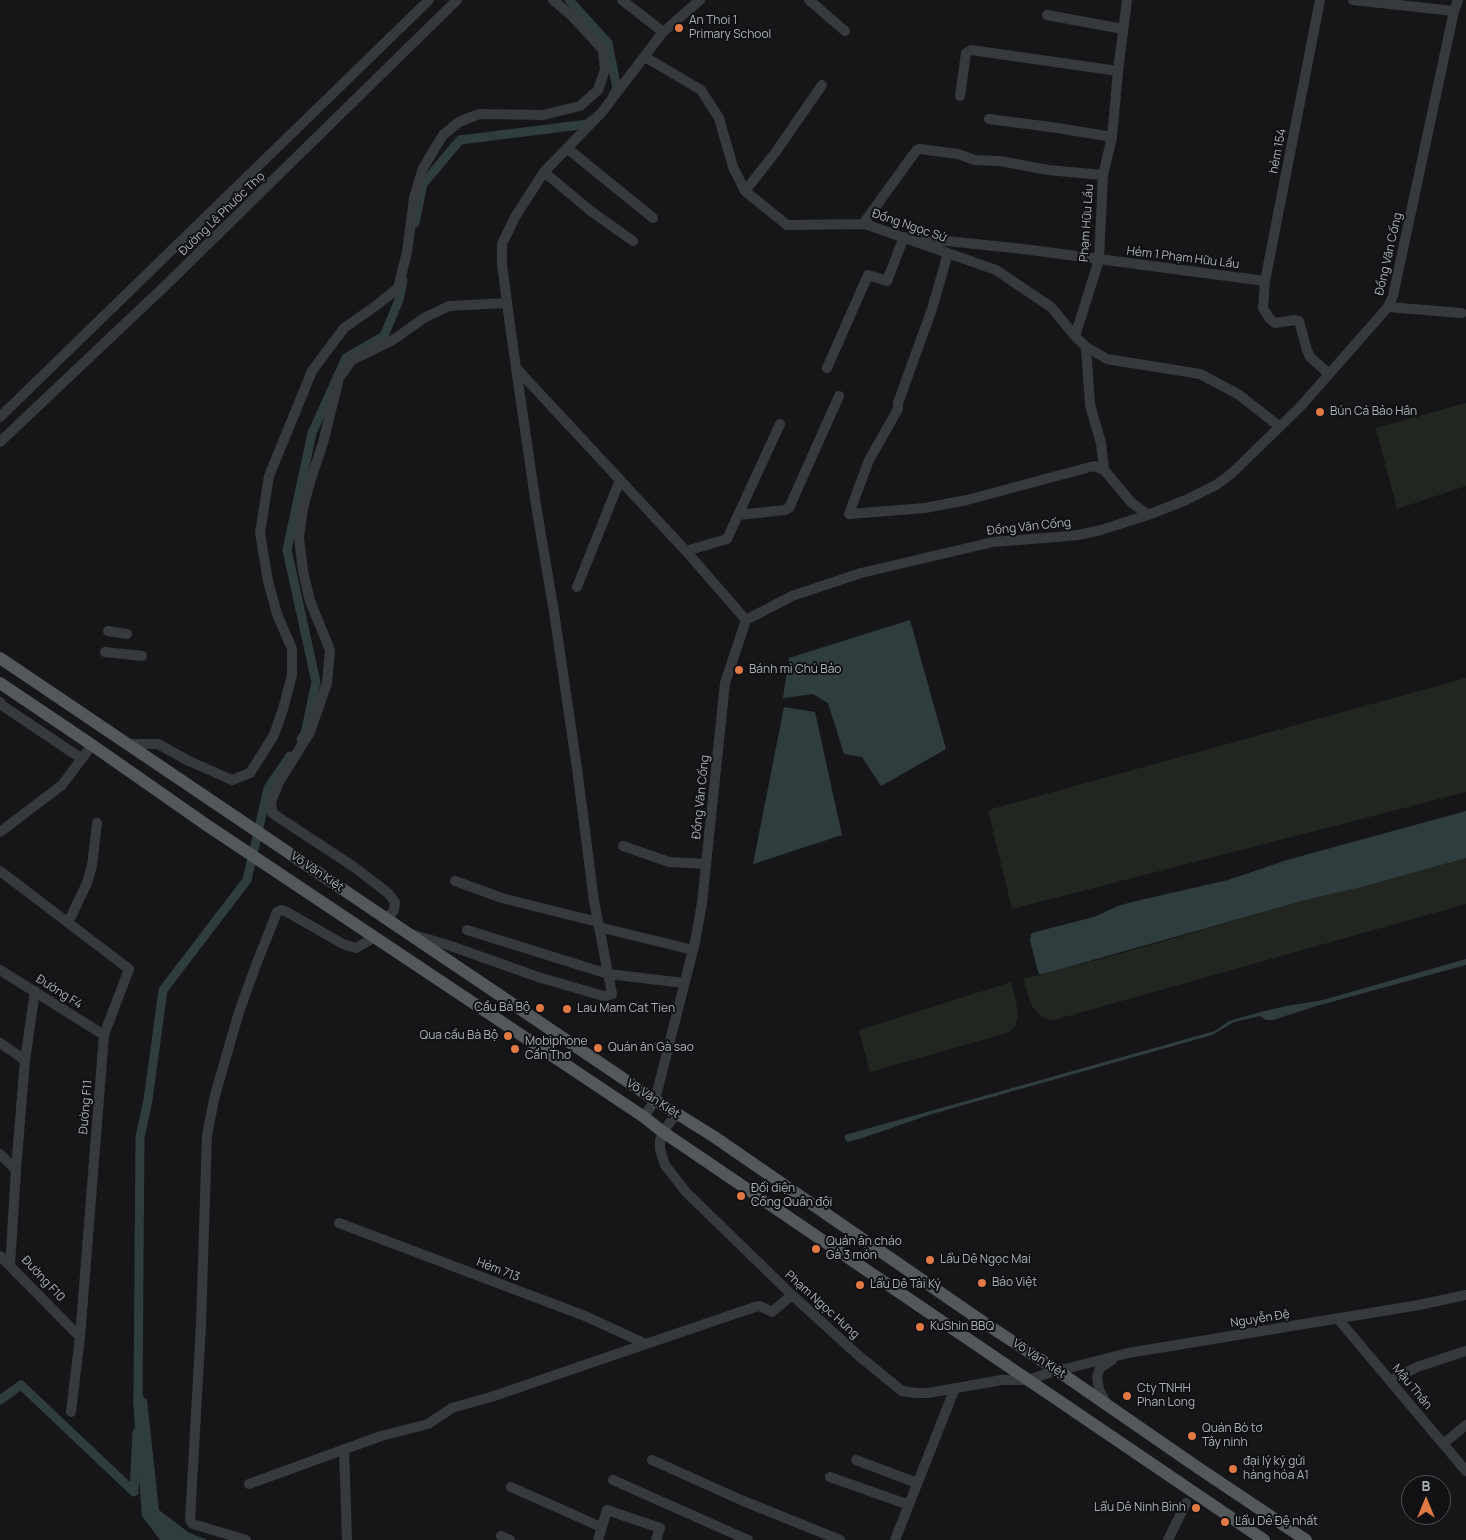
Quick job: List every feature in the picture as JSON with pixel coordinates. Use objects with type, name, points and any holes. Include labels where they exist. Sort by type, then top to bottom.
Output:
[{"type":"main road","name":"Võ Văn Kiệt","points":[[0,658],[655,1100],[713,1136],[1306,1540]]},
{"type":"main road","name":"Võ Văn Kiệt","points":[[0,683],[208,826],[644,1117],[663,1132],[1264,1540]]},
{"type":"street","name":"Đường Lê Phước Thọ","points":[[0,417],[430,0]]},
{"type":"street","name":"Đường Lê Phước Thọ","points":[[0,442],[166,285],[457,0]]},
{"type":"street","points":[[128,744],[158,744],[189,761],[232,780],[250,773],[274,735],[292,676],[292,649],[277,614],[268,581],[260,534],[269,476],[312,371],[344,328],[398,288],[407,252],[416,190],[423,168],[443,135],[459,122],[479,114],[543,115],[580,106],[598,90],[605,70],[604,50],[572,16],[553,0]]},
{"type":"street","points":[[622,0],[663,32]]},
{"type":"street","points":[[406,932],[530,974],[600,995],[612,994],[594,901],[557,629],[536,506],[502,264],[502,244],[515,217],[544,172],[602,112],[663,32],[700,0]]},
{"type":"street","points":[[809,0],[845,32]]},
{"type":"street","name":"Phạm Hữu Lầu","points":[[1075,336],[1099,260],[1103,175],[1112,137],[1127,0]]},
{"type":"street","name":"hẻm 154","points":[[1320,0],[1265,281],[1263,308],[1268,318],[1275,323],[1299,321],[1310,357],[1329,374]]},
{"type":"street","points":[[1353,0],[1454,11]]},
{"type":"street","name":"Đồng Văn Cống","points":[[644,1117],[655,1100],[693,950],[702,903],[725,682],[746,620],[792,596],[861,573],[993,542],[1078,535],[1101,530],[1186,500],[1216,485],[1231,474],[1300,407],[1388,307],[1394,296],[1454,11],[1458,0]]},
{"type":"street","points":[[1047,15],[1123,29]]},
{"type":"street","points":[[960,96],[965,57],[966,53],[971,50],[1118,71]]},
{"type":"street","name":"Đồng Ngọc Sứ","points":[[645,57],[701,90],[719,118],[732,167],[745,191],[787,224],[863,224],[996,270],[1051,307],[1075,336]]},
{"type":"street","points":[[745,191],[776,153],[822,85]]},
{"type":"street","points":[[989,119],[1112,137]]},
{"type":"street","points":[[567,148],[653,218]]},
{"type":"street","points":[[863,224],[916,150],[920,149],[958,154],[975,160],[1103,175]]},
{"type":"street","points":[[544,172],[592,212],[633,241]]},
{"type":"street","points":[[827,368],[868,275],[887,281],[904,237]]},
{"type":"street","name":"Hẻm 1 Phạm Hữu Lầu","points":[[917,242],[930,240],[946,241],[1265,281]]},
{"type":"street","points":[[948,253],[932,309],[898,403],[898,409],[869,460],[849,514],[925,508],[967,500],[1094,466],[1104,470],[1131,502],[1148,515]]},
{"type":"street","points":[[387,919],[394,910],[394,902],[388,893],[354,867],[272,812],[271,802],[279,782],[310,732],[327,683],[330,650],[310,602],[303,571],[299,538],[303,509],[323,444],[339,378],[352,360],[393,340],[424,318],[449,306],[508,302]]},
{"type":"street","points":[[1388,307],[1462,313]]},
{"type":"street","points":[[1075,336],[1086,347],[1107,359],[1200,374],[1238,394],[1280,427]]},
{"type":"street","points":[[1086,347],[1090,405],[1101,443],[1104,470]]},
{"type":"street","points":[[516,368],[686,551],[746,620]]},
{"type":"street","points":[[738,515],[789,508],[839,396]]},
{"type":"street","points":[[686,551],[727,539],[780,424]]},
{"type":"street","points":[[577,587],[620,480]]},
{"type":"street","points":[[108,631],[127,634]]},
{"type":"street","points":[[105,652],[142,656]]},
{"type":"street","points":[[0,702],[3,706],[82,759]]},
{"type":"street","points":[[0,832],[62,785],[92,745]]},
{"type":"street","points":[[68,923],[87,883],[92,866],[97,824]]},
{"type":"street","points":[[623,846],[669,862],[706,864]]},
{"type":"street","name":"Đường F11","points":[[0,871],[129,969],[104,1035],[80,1336],[71,1412]]},
{"type":"street","points":[[455,881],[502,898],[693,950]]},
{"type":"street","points":[[246,1540],[193,1524],[190,1520],[201,1325],[207,1135],[239,1012],[277,912],[282,910],[287,912],[343,944],[356,948],[375,937]]},
{"type":"street","points":[[467,930],[608,974],[684,983]]},
{"type":"street","name":"Đường F4","points":[[0,970],[104,1035]]},
{"type":"street","name":"Đường F10","points":[[35,991],[25,1060],[10,1266],[80,1336]]},
{"type":"street","points":[[0,1043],[25,1060]]},
{"type":"street","points":[[663,1132],[676,1114]]},
{"type":"street","name":"Phạm Ngọc Hưng","points":[[663,1132],[660,1140],[660,1149],[665,1164],[681,1185],[792,1296],[859,1356],[902,1391],[928,1393],[1002,1380],[1028,1380],[1058,1371]]},
{"type":"street","points":[[0,1154],[16,1170]]},
{"type":"street","name":"Hẻm 713","points":[[339,1223],[585,1316],[646,1344]]},
{"type":"street","points":[[0,1256],[10,1266]]},
{"type":"street","name":"Nguyễn Đệ","points":[[1058,1371],[1128,1353],[1338,1319],[1466,1295]]},
{"type":"street","points":[[249,1484],[381,1436],[428,1424],[452,1408],[491,1398],[756,1306],[772,1312],[792,1296]]},
{"type":"street","name":"Mậu Thân","points":[[1338,1319],[1466,1471]]},
{"type":"street","points":[[1390,1381],[1417,1366],[1466,1351]]},
{"type":"street","points":[[1107,1405],[1099,1390],[1097,1377],[1100,1368],[1128,1353]]},
{"type":"street","points":[[898,1539],[917,1483],[955,1388]]},
{"type":"street","points":[[1443,1444],[1466,1425]]},
{"type":"street","points":[[344,1449],[347,1540]]},
{"type":"street","points":[[652,1460],[741,1500],[840,1540]]},
{"type":"street","points":[[856,1460],[917,1483]]},
{"type":"street","points":[[830,1477],[909,1505]]},
{"type":"street","points":[[613,1480],[748,1540]]},
{"type":"street","points":[[511,1487],[601,1527]]},
{"type":"street","points":[[1168,1540],[1186,1503]]},
{"type":"street","points":[[598,1540],[607,1510],[660,1528],[656,1540]]},
{"type":"shaded area","points":[[1466,403],[1466,486],[1397,509],[1376,428]]},
{"type":"shaded area","points":[[910,620],[946,749],[881,786],[862,757],[844,754],[828,703],[813,694],[783,698],[789,658]]},
{"type":"shaded area","points":[[1466,678],[1466,792],[1012,909],[988,810]]},
{"type":"shaded area","points":[[784,707],[815,712],[842,835],[753,864]]},
{"type":"shaded area","points":[[1466,811],[1466,858],[1362,887],[1313,898],[1043,974],[1038,972],[1030,940],[1031,934],[1035,932],[1094,917],[1132,902],[1228,880],[1287,860]]},
{"type":"shaded area","points":[[1466,858],[1466,904],[1054,1020],[1041,1016],[1032,1006],[1029,998],[1024,979],[1119,954],[1313,898],[1362,887]]},
{"type":"shaded area","points":[[1466,959],[1466,965],[1313,1007],[1273,1020],[1266,1020],[1260,1016],[1234,1022],[1212,1035],[932,1114],[848,1142],[845,1139],[845,1135],[1215,1031],[1229,1021],[1286,1006],[1323,1000]]},
{"type":"shaded area","points":[[1011,982],[1018,1016],[1015,1027],[1007,1033],[870,1072],[859,1030]]},
{"type":"shaded area","points":[[138,1391],[147,1400],[159,1510],[188,1532],[207,1540],[160,1540],[142,1516],[133,1400]]},
{"type":"waterway","points":[[569,0],[608,43],[617,89],[613,95]]},
{"type":"waterway","points":[[415,223],[423,184],[460,140],[588,124],[592,120]]},
{"type":"waterway","points":[[301,739],[305,734],[316,682],[287,550],[312,433],[346,358],[384,336],[399,300],[403,280]]},
{"type":"waterway","points":[[138,1401],[140,1137],[148,1100],[163,990],[247,880],[268,788],[290,756]]},
{"type":"waterway","points":[[0,1400],[21,1385],[134,1492],[137,1432]]},
{"type":"place","name":"An Thoi 1 Primary School","points":[[679,28]]},
{"type":"place","name":"Bún Cá Bảo Hân","points":[[1320,412]]},
{"type":"place","name":"Bánh mì Chú Bảo","points":[[739,670]]},
{"type":"place","name":"Cầu Bà Bộ","points":[[540,1008]]},
{"type":"place","name":"Lau Mam Cat Tien","points":[[567,1009]]},
{"type":"place","name":"Qua cầu Bà Bộ","points":[[508,1036]]},
{"type":"place","name":"Quán ăn Gà sao","points":[[598,1048]]},
{"type":"place","name":"Mobiphone Cần Thơ","points":[[515,1049]]},
{"type":"place","name":"Đối diện Cổng Quân đội","points":[[741,1196]]},
{"type":"place","name":"Quán ăn cháo Gà 3 món","points":[[816,1249]]},
{"type":"place","name":"Lẩu Dê Ngọc Mai","points":[[930,1260]]},
{"type":"place","name":"Bảo Việt","points":[[982,1283]]},
{"type":"place","name":"Lẩu Dê Tài Ký","points":[[860,1285]]},
{"type":"place","name":"KuShin BBQ","points":[[920,1327]]},
{"type":"place","name":"Cty TNHH Phan Long","points":[[1127,1396]]},
{"type":"place","name":"Quán Bò tơ Tây ninh","points":[[1192,1436]]},
{"type":"place","name":"đại lý ký gửi hàng hóa A1","points":[[1233,1469]]},
{"type":"place","name":"Lẩu Dê Ninh Bình","points":[[1196,1508]]},
{"type":"place","name":"Lẩu Dê Đệ nhất","points":[[1225,1522]]}]
